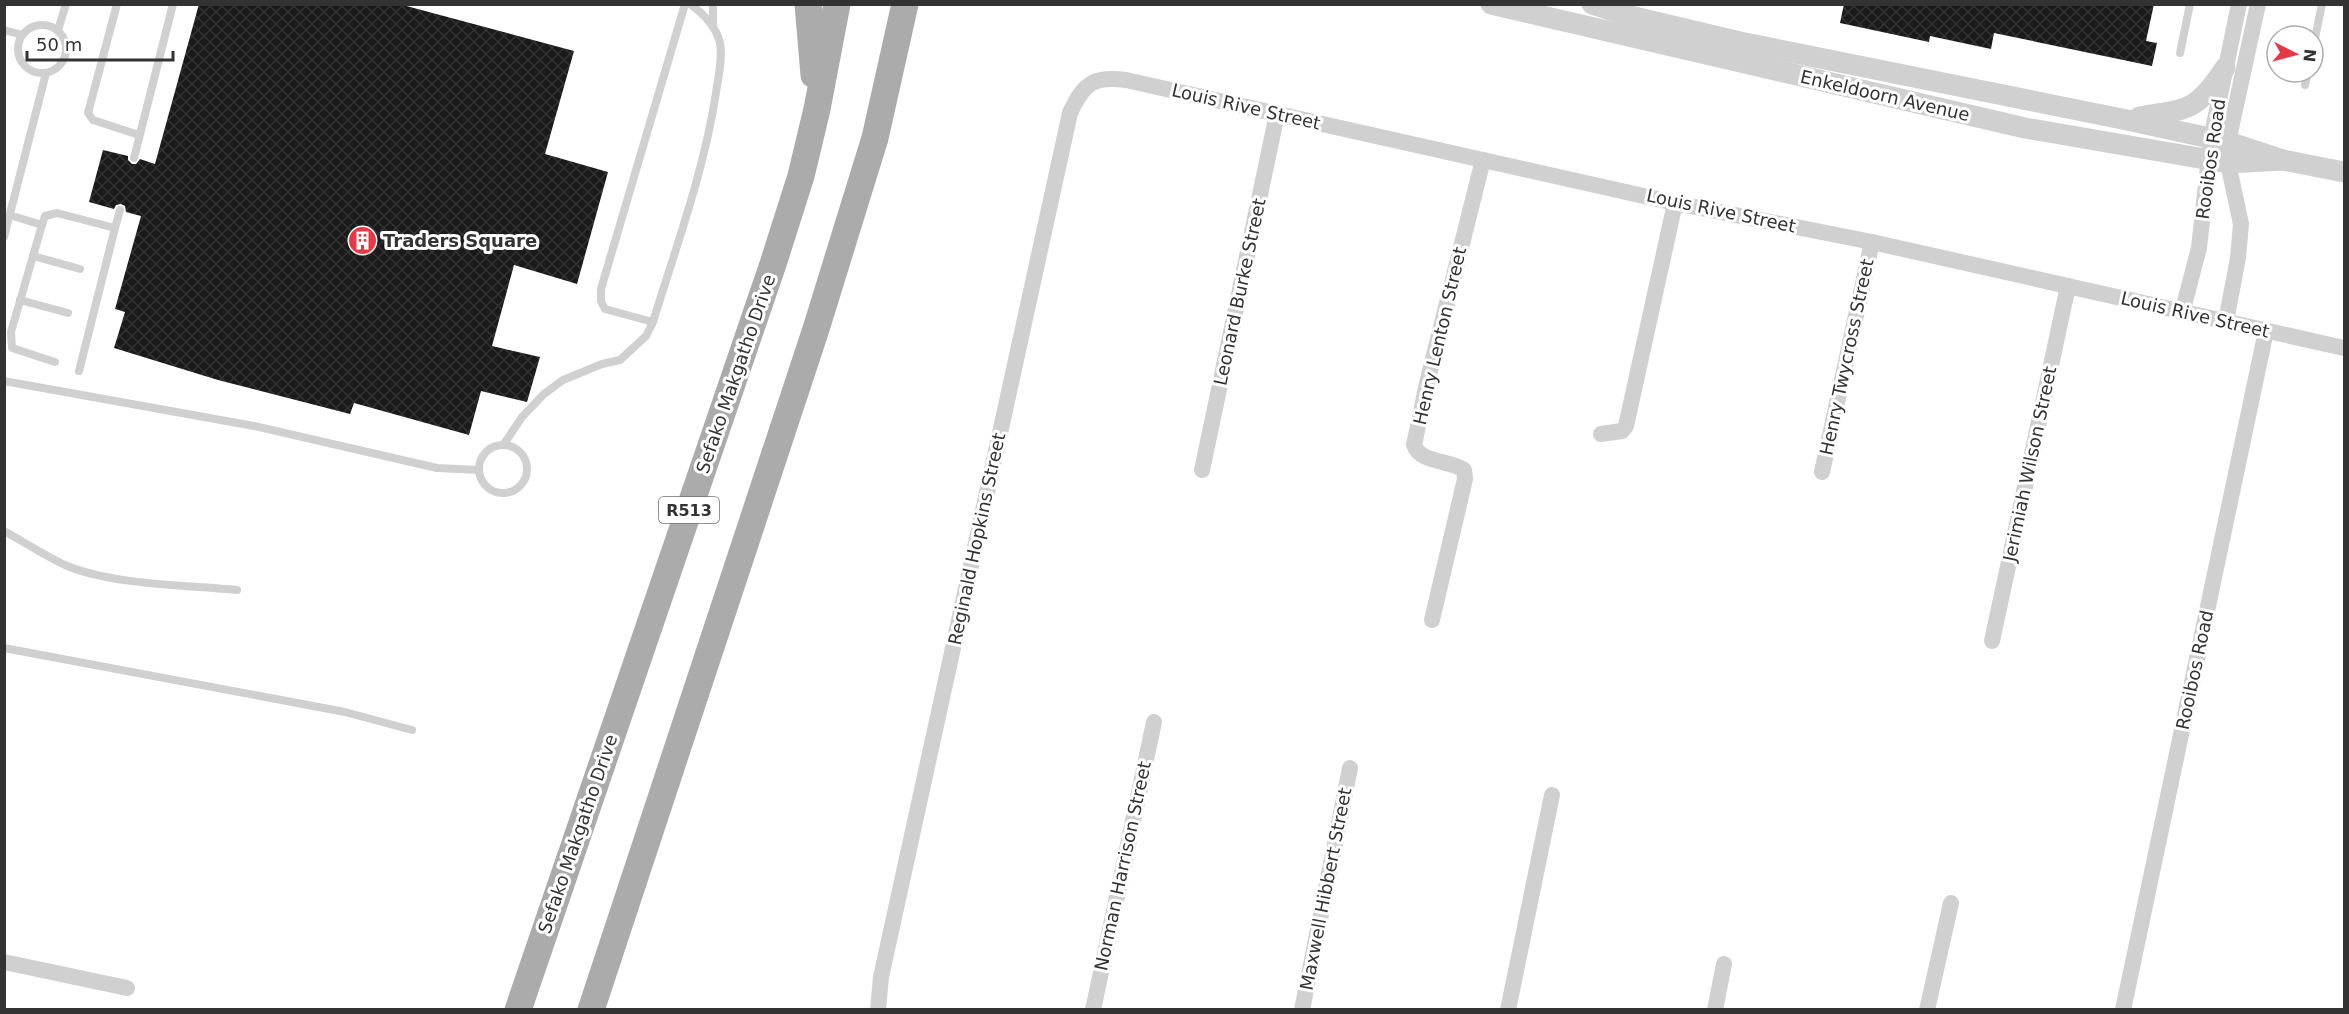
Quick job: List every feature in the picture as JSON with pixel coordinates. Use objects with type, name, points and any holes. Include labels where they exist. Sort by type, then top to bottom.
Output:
[{"type":"main road","points":[[808,4],[817,109]]},
{"type":"main road","name":"Sefako Makgatho Drive","points":[[518,1010],[761,302],[801,176],[817,109],[837,4]]},
{"type":"main road","points":[[591,1010],[816,328],[875,138],[905,4]]},
{"type":"street","name":"Enkeldoorn Avenue","points":[[1491,4],[2025,128],[2219,151],[2344,172]]},
{"type":"street","name":"Enkeldoorn Avenue","points":[[1592,4],[1626,15],[1740,42],[2127,120],[2219,151]]},
{"type":"street","name":"Rooibos Road","points":[[2226,321],[2240,250],[2241,224],[2219,151],[2225,68],[2239,4]]},
{"type":"street","name":"Rooibos Road","points":[[2182,313],[2199,248],[2219,151],[2258,4]]},
{"type":"street","points":[[2127,120],[2189,107],[2203,97],[2225,68]]},
{"type":"street","name":"Louis Rive Street","points":[[1097,80],[1108,77],[1126,80],[1675,203],[1872,242],[2344,348]]},
{"type":"street","name":"Reginald Hopkins Street","points":[[878,1010],[881,977],[1070,113],[1079,93],[1097,80]]},
{"type":"street","name":"Leonard Burke Street","points":[[1202,470],[1277,114]]},
{"type":"street","name":"Henry Lenton Street","points":[[1432,620],[1466,479],[1464,470],[1458,465],[1423,456],[1416,452],[1414,445],[1426,383],[1483,160]]},
{"type":"street","points":[[1601,434],[1622,431],[1626,426],[1675,203]]},
{"type":"street","name":"Henry Twycross Street","points":[[1822,472],[1872,242]]},
{"type":"street","name":"Jerimiah Wilson Street","points":[[1992,641],[2068,286]]},
{"type":"street","name":"Rooibos Road","points":[[2123,1010],[2266,331]]},
{"type":"street","name":"Norman Harrison Street","points":[[1093,1010],[1154,722]]},
{"type":"street","name":"Maxwell Hibbert Street","points":[[1302,1010],[1350,768]]},
{"type":"street","points":[[1508,1010],[1552,795]]},
{"type":"street","points":[[1927,1010],[1951,903]]},
{"type":"street","points":[[4,962],[127,988]]},
{"type":"street","points":[[1715,1010],[1724,963]]},
{"type":"lane","points":[[58,30],[66,4]]},
{"type":"lane","points":[[117,4],[88,113],[93,120],[139,135]]},
{"type":"lane","points":[[134,158],[173,4]]},
{"type":"lane","points":[[653,322],[605,309],[601,301],[601,290],[685,4]]},
{"type":"lane","points":[[504,444],[522,417],[544,394],[563,380],[580,372],[620,360],[637,347],[653,322],[690,202],[711,121],[721,62],[720,43],[713,26],[702,12],[690,4]]},
{"type":"lane","points":[[713,4],[713,26]]},
{"type":"lane","points":[[2180,53],[2190,4]]},
{"type":"lane","points":[[2318,24],[2322,4]]},
{"type":"lane","points":[[35,25],[51,26],[58,30],[64,37],[66,52],[59,66],[46,73],[30,70],[20,58],[19,43],[22,35],[35,25]]},
{"type":"lane","points":[[4,30],[22,35]]},
{"type":"lane","points":[[4,237],[46,73]]},
{"type":"lane","points":[[79,372],[120,210]]},
{"type":"lane","points":[[54,362],[12,348],[11,332],[45,216],[57,213],[116,228]]},
{"type":"lane","points":[[16,217],[42,225]]},
{"type":"lane","points":[[33,256],[80,269]]},
{"type":"lane","points":[[20,300],[68,313]]},
{"type":"lane","points":[[4,381],[254,426],[437,468],[479,470]]},
{"type":"lane","points":[[504,444],[513,446],[525,457],[527,472],[520,486],[506,493],[491,490],[481,478],[479,470],[480,462],[489,449],[504,444]]},
{"type":"lane","points":[[4,531],[65,564],[111,578],[237,590]]},
{"type":"lane","points":[[4,648],[345,712],[412,730]]},
{"type":"building","name":"Traders Square","points":[[199,4],[399,4],[574,51],[545,154],[608,172],[577,284],[514,265],[492,346],[540,357],[527,402],[481,391],[469,435],[354,403],[350,414],[218,380],[114,348],[125,312],[115,309],[141,216],[126,212],[125,206],[121,204],[116,205],[114,209],[89,202],[103,150],[128,156],[132,164],[136,164],[140,159],[155,164]]},
{"type":"building","points":[[1844,4],[2154,4],[2146,41],[2157,43],[2152,66],[1994,33],[1991,49],[1930,36],[1929,42],[1840,23]]},
{"type":"place","name":"Traders Square","points":[[362,241]]}]
